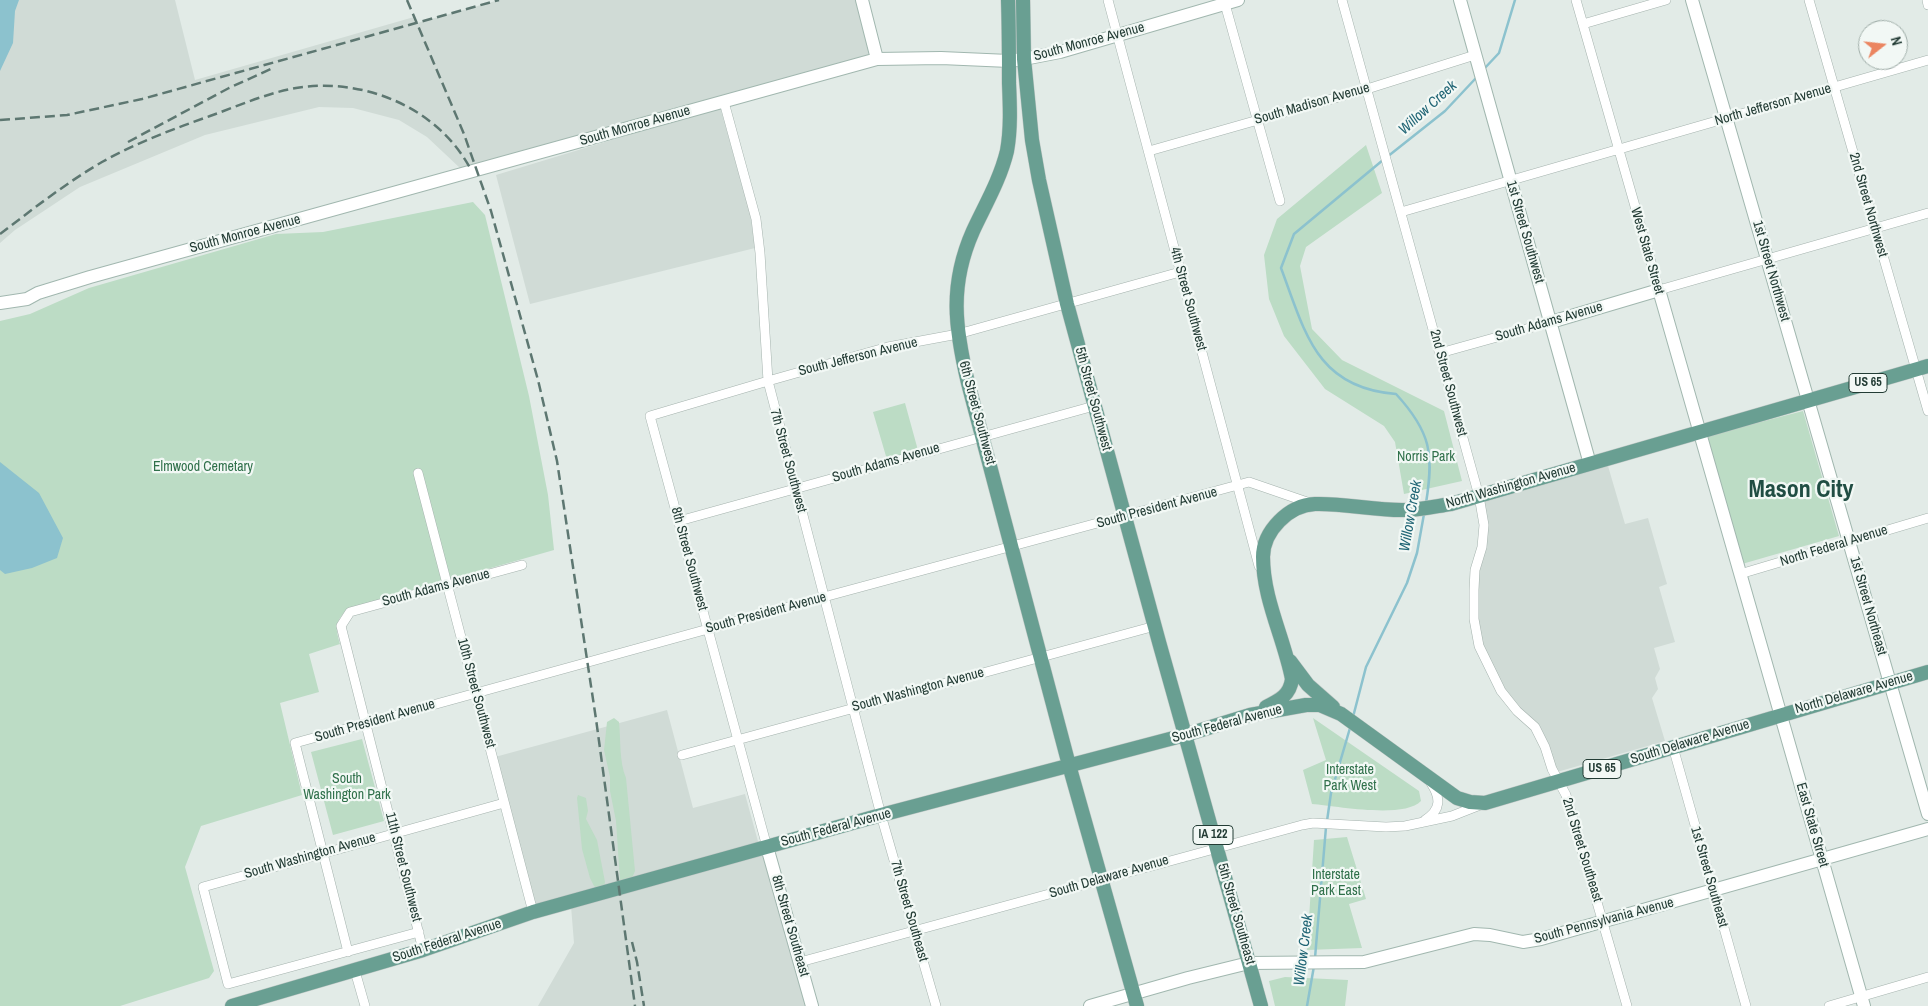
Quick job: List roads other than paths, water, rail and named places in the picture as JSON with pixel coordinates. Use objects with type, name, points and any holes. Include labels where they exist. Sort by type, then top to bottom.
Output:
[{"type":"main road","points":[[862,0],[877,60]]},
{"type":"main road","points":[[1008,0],[1009,61]]},
{"type":"main road","points":[[1023,0],[1024,59]]},
{"type":"main road","name":"1st Street Southwest","points":[[1460,0],[1590,464]]},
{"type":"main road","name":"1st Street Northwest","points":[[1692,0],[1849,541]]},
{"type":"main road","name":"South Monroe Avenue","points":[[0,303],[27,299],[38,293],[90,277],[877,60],[942,58],[1009,61],[1024,59],[1060,52],[1231,2]]},
{"type":"main road","name":"5th Street Southwest","points":[[1024,59],[1032,140],[1039,180],[1068,304],[1124,517],[1185,735]]},
{"type":"main road","name":"6th Street Southwest","points":[[1009,61],[1010,124],[1006,152],[991,195],[972,234],[963,260],[957,284],[955,309],[958,334],[967,376],[1069,766],[1135,1000]]},
{"type":"main road","points":[[0,313],[34,302],[90,277]]},
{"type":"main road","name":"South Adams Avenue","points":[[1551,322],[1659,290]]},
{"type":"main road","name":"West State Street","points":[[1659,290],[1740,574]]},
{"type":"main road","name":"South Monroe Avenue","points":[[0,295],[24,291],[38,293]]},
{"type":"main road","name":"North Washington Avenue","points":[[1250,715],[1282,699],[1291,686],[1290,673],[1268,597],[1263,556],[1267,540],[1274,525],[1284,517],[1313,504],[1407,510],[1451,504],[1922,368]]},
{"type":"main road","name":"1st Street Northeast","points":[[1849,541],[1928,814]]},
{"type":"main road","name":"East State Street","points":[[1740,574],[1863,1001]]},
{"type":"main road","points":[[1284,650],[1308,685],[1341,714]]},
{"type":"main road","name":"North Delaware Avenue","points":[[1780,715],[1928,672]]},
{"type":"main road","name":"South Federal Avenue","points":[[233,1006],[423,950],[533,912],[881,815],[1185,735],[1250,715],[1306,705],[1320,705],[1341,714],[1428,777]]},
{"type":"main road","name":"South Delaware Avenue","points":[[1428,777],[1457,798],[1470,802],[1484,803],[1780,715]]},
{"type":"main road","name":"5th Street Southeast","points":[[1185,735],[1262,1006]]},
{"type":"main road","name":"South Pennsylvania Avenue","points":[[1090,1006],[1135,1000],[1250,963],[1364,962],[1474,934],[1490,935],[1523,942],[1604,922],[1928,830]]},
{"type":"main road","name":"8th Street Southeast","points":[[767,847],[812,1006]]},
{"type":"street","name":"4th Street Southwest","points":[[1108,0],[1268,597]]},
{"type":"street","name":"2nd Street Southwest","points":[[1342,0],[1478,496],[1484,525],[1482,547],[1475,570],[1474,620],[1479,646],[1501,691],[1517,711],[1535,727],[1558,782]]},
{"type":"street","name":"West State Street","points":[[1576,0],[1659,290]]},
{"type":"street","points":[[1583,24],[1666,0]]},
{"type":"street","name":"2nd Street Northwest","points":[[1809,0],[1875,228],[1922,368],[1928,411]]},
{"type":"street","points":[[1926,0],[1928,5]]},
{"type":"street","points":[[1231,2],[1258,120],[1280,201]]},
{"type":"street","name":"South Madison Avenue","points":[[1148,151],[1476,56]]},
{"type":"street","name":"North Jefferson Avenue","points":[[1618,149],[1928,60]]},
{"type":"street","name":"7th Street Southwest","points":[[724,102],[756,219],[768,381],[881,815]]},
{"type":"street","points":[[1401,212],[1618,149]]},
{"type":"street","points":[[1659,290],[1928,213]]},
{"type":"street","name":"South Jefferson Avenue","points":[[650,416],[888,347],[958,334],[1180,272]]},
{"type":"street","name":"South Adams Avenue","points":[[1440,353],[1551,322]]},
{"type":"street","name":"South Adams Avenue","points":[[679,521],[1094,406]]},
{"type":"street","name":"8th Street Southwest","points":[[650,416],[767,847]]},
{"type":"street","name":"10th Street Southwest","points":[[418,473],[533,912]]},
{"type":"street","points":[[1237,486],[1249,482],[1313,504]]},
{"type":"street","name":"South President Avenue","points":[[323,853],[295,744],[824,597],[1237,486]]},
{"type":"street","name":"North Federal Avenue","points":[[1740,574],[1928,518]]},
{"type":"street","name":"South Adams Avenue","points":[[350,612],[522,565]]},
{"type":"street","name":"11th Street Southwest","points":[[350,612],[341,626],[423,950]]},
{"type":"street","name":"South Washington Avenue","points":[[682,755],[1155,626]]},
{"type":"street","name":"1st Street Southeast","points":[[1673,747],[1746,1006]]},
{"type":"street","points":[[1423,821],[1431,816],[1439,804],[1436,790],[1428,777]]},
{"type":"street","name":"2nd Street Southeast","points":[[1558,782],[1566,795],[1627,1006]]},
{"type":"street","name":"South Washington Avenue","points":[[348,952],[228,984],[203,887],[394,832],[504,803]]},
{"type":"street","name":"South Delaware Avenue","points":[[800,962],[1217,847],[1313,823],[1386,827],[1405,826],[1452,816],[1484,803]]},
{"type":"street","name":"7th Street Southeast","points":[[881,815],[936,1006]]},
{"type":"street","points":[[323,853],[348,952],[419,932]]},
{"type":"street","points":[[354,971],[365,1006]]},
{"type":"street","points":[[1829,1006],[1863,1001],[1928,977]]},
{"type":"water","points":[[0,0],[19,0],[15,11],[13,43],[0,71]]},
{"type":"water","points":[[0,462],[39,493],[63,538],[57,558],[32,568],[5,574],[0,570]]},
{"type":"waterway","name":"Willow Creek","points":[[1483,70],[1499,53],[1515,0]]},
{"type":"waterway","name":"Willow Creek","points":[[1387,157],[1445,111],[1476,78]]},
{"type":"waterway","name":"Willow Creek","points":[[1383,160],[1294,234],[1281,268],[1307,334],[1318,353],[1331,368],[1348,381],[1369,389],[1396,394],[1417,420],[1427,444],[1429,457],[1430,471],[1426,503]]},
{"type":"waterway","name":"Willow Creek","points":[[1353,717],[1366,667],[1407,583],[1417,553],[1424,514]]},
{"type":"waterway","name":"Willow Creek","points":[[1327,821],[1331,793],[1350,728]]},
{"type":"waterway","name":"Willow Creek","points":[[1315,958],[1326,827]]},
{"type":"waterway","name":"Willow Creek","points":[[1307,1006],[1314,966]]},
{"type":"railway","points":[[407,0],[464,134],[491,211],[538,380],[557,461],[596,719],[635,1006]]},
{"type":"railway","points":[[0,120],[67,115],[142,99],[499,0]]},
{"type":"railway","points":[[128,142],[229,88],[273,68]]},
{"type":"railway","points":[[0,234],[63,187],[115,155],[182,126],[263,96],[296,88],[321,86],[347,87],[372,92],[396,101],[418,113],[438,128],[456,147],[470,168]]},
{"type":"railway","points":[[632,942],[644,1006]]},
{"type":"district","name":"Mason City","points":[[1801,491]]},
{"type":"park label","name":"Norris Park","points":[[1426,457]]},
{"type":"park label","name":"Elmwood Cemetary","points":[[203,467]]},
{"type":"park label","name":"Interstate Park West","points":[[1350,778]]},
{"type":"park label","name":"South Washington Park","points":[[347,788]]},
{"type":"park label","name":"Interstate Park East","points":[[1336,884]]}]
